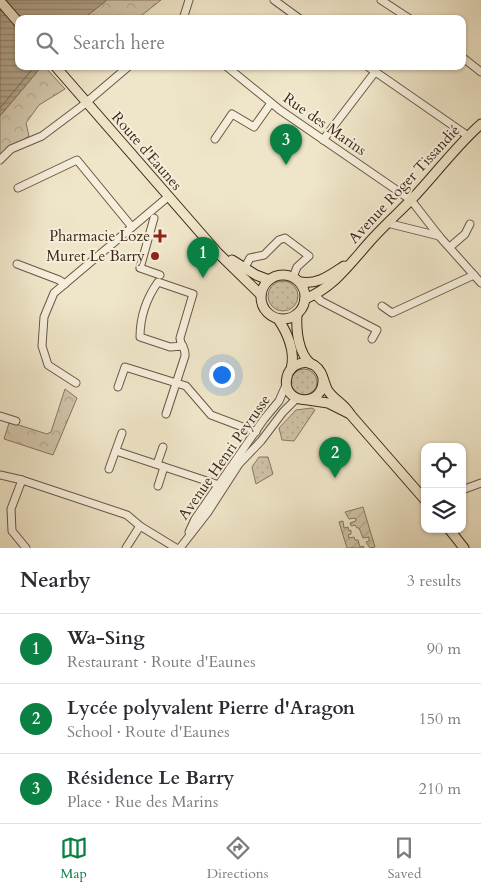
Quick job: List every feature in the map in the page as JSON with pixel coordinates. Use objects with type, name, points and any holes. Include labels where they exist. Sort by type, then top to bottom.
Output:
[{"type":"main road","points":[[0,2],[15,19]]},
{"type":"main road","name":"Route d'Eaunes","points":[[58,70],[218,253],[261,295]]},
{"type":"main road","name":"Avenue Roger Tissandié","points":[[306,299],[327,288],[338,278],[386,223],[411,200],[481,124]]},
{"type":"main road","name":"Route d'Eaunes","points":[[218,253],[256,276],[269,280]]},
{"type":"main road","name":"Avenue Roger Tissandié","points":[[296,280],[314,283],[323,280],[349,264]]},
{"type":"main road","points":[[282,275],[296,280],[304,288],[306,299],[302,309],[297,314],[287,319],[278,319],[265,310],[261,295],[269,280],[282,275]]},
{"type":"main road","points":[[297,314],[296,327],[306,360],[319,369],[332,396],[345,406],[421,495]]},
{"type":"main road","points":[[278,319],[286,330],[292,354],[291,369]]},
{"type":"main road","points":[[311,364],[301,363],[291,369],[287,375],[286,385],[290,393],[297,398],[328,403],[350,414]]},
{"type":"main road","points":[[308,400],[317,396],[320,392],[323,378]]},
{"type":"main road","points":[[452,533],[464,548]]},
{"type":"street","points":[[184,15],[189,0]]},
{"type":"street","points":[[274,0],[295,15]]},
{"type":"street","points":[[381,0],[404,15]]},
{"type":"street","points":[[466,60],[481,72]]},
{"type":"street","points":[[0,160],[12,150],[42,136],[125,70]]},
{"type":"street","name":"Rue des Marins","points":[[231,70],[271,103],[411,200],[481,283]]},
{"type":"street","points":[[372,70],[468,136]]},
{"type":"street","points":[[323,140],[375,72]]},
{"type":"street","points":[[215,139],[232,114],[254,128],[271,103]]},
{"type":"street","points":[[18,188],[77,160],[132,227]]},
{"type":"street","points":[[76,383],[48,364],[42,346],[44,317],[54,293],[168,196]]},
{"type":"street","points":[[154,218],[140,268],[160,275]]},
{"type":"street","points":[[386,223],[440,236]]},
{"type":"street","points":[[450,246],[465,234],[470,224]]},
{"type":"street","points":[[244,269],[250,258],[264,255],[279,240],[285,238],[309,256],[297,267],[296,280]]},
{"type":"street","points":[[18,264],[65,284]]},
{"type":"street","points":[[382,306],[392,313],[474,275]]},
{"type":"street","points":[[166,414],[185,356],[183,346],[180,338],[193,294],[158,282],[145,305],[141,320],[140,337],[170,347],[183,346]]},
{"type":"street","points":[[315,295],[321,301],[377,330],[372,339]]},
{"type":"street","points":[[118,387],[125,367],[186,386],[211,415],[256,432]]},
{"type":"street","name":"Avenue Henri Peyrusse","points":[[182,546],[195,519],[279,401],[286,385]]},
{"type":"street","name":"Avenue Henri Peyrusse","points":[[182,546],[208,512],[239,464],[297,398]]},
{"type":"street","points":[[0,416],[16,421]]},
{"type":"street","points":[[109,469],[122,433]]},
{"type":"street","points":[[158,486],[163,447]]},
{"type":"street","points":[[116,451],[219,485]]},
{"type":"street","points":[[0,475],[22,480],[127,515],[140,526],[176,548]]},
{"type":"street","points":[[22,480],[11,509],[12,530],[26,548]]},
{"type":"street","points":[[466,489],[481,484]]},
{"type":"street","points":[[126,548],[140,526]]},
{"type":"green space","points":[[107,0],[161,0],[142,15],[88,15]]},
{"type":"green space","points":[[39,70],[48,70],[65,89],[39,105],[26,123],[29,136],[0,156],[0,116]]},
{"type":"green space","points":[[283,281],[289,282],[297,290],[297,302],[289,310],[283,311],[277,310],[269,302],[268,296],[269,290],[277,282]]},
{"type":"green space","points":[[304,369],[313,373],[317,382],[313,391],[304,395],[295,391],[291,382],[295,373]]},
{"type":"green space","points":[[65,389],[77,398],[53,455],[4,439],[9,423],[6,421],[47,434],[51,432]]},
{"type":"green space","points":[[312,408],[315,410],[294,441],[282,440],[279,428],[296,410]]},
{"type":"green space","points":[[259,457],[268,457],[273,474],[256,484],[252,467]]},
{"type":"green space","points":[[363,507],[375,547],[370,548],[366,542],[369,541],[369,537],[363,538],[359,528],[355,525],[351,526],[350,523],[356,521],[355,518],[349,519],[345,512]]},
{"type":"green space","points":[[343,521],[344,528],[348,527],[349,531],[351,530],[351,534],[348,535],[349,538],[354,537],[355,540],[358,540],[360,547],[363,546],[364,548],[347,548],[339,522]]},
{"type":"water","points":[[0,0],[107,0],[88,15],[15,15],[15,70],[39,70],[0,116]]},
{"type":"place","name":"Résidence Le Barry","points":[[286,165]]},
{"type":"place","name":"Pharmacie Loze","points":[[160,236]]},
{"type":"place","name":"Muret Le Barry","points":[[155,256]]},
{"type":"place","name":"Wa-Sing","points":[[203,278]]},
{"type":"place","name":"Lycée polyvalent Pierre d'Aragon","points":[[335,478]]}]
